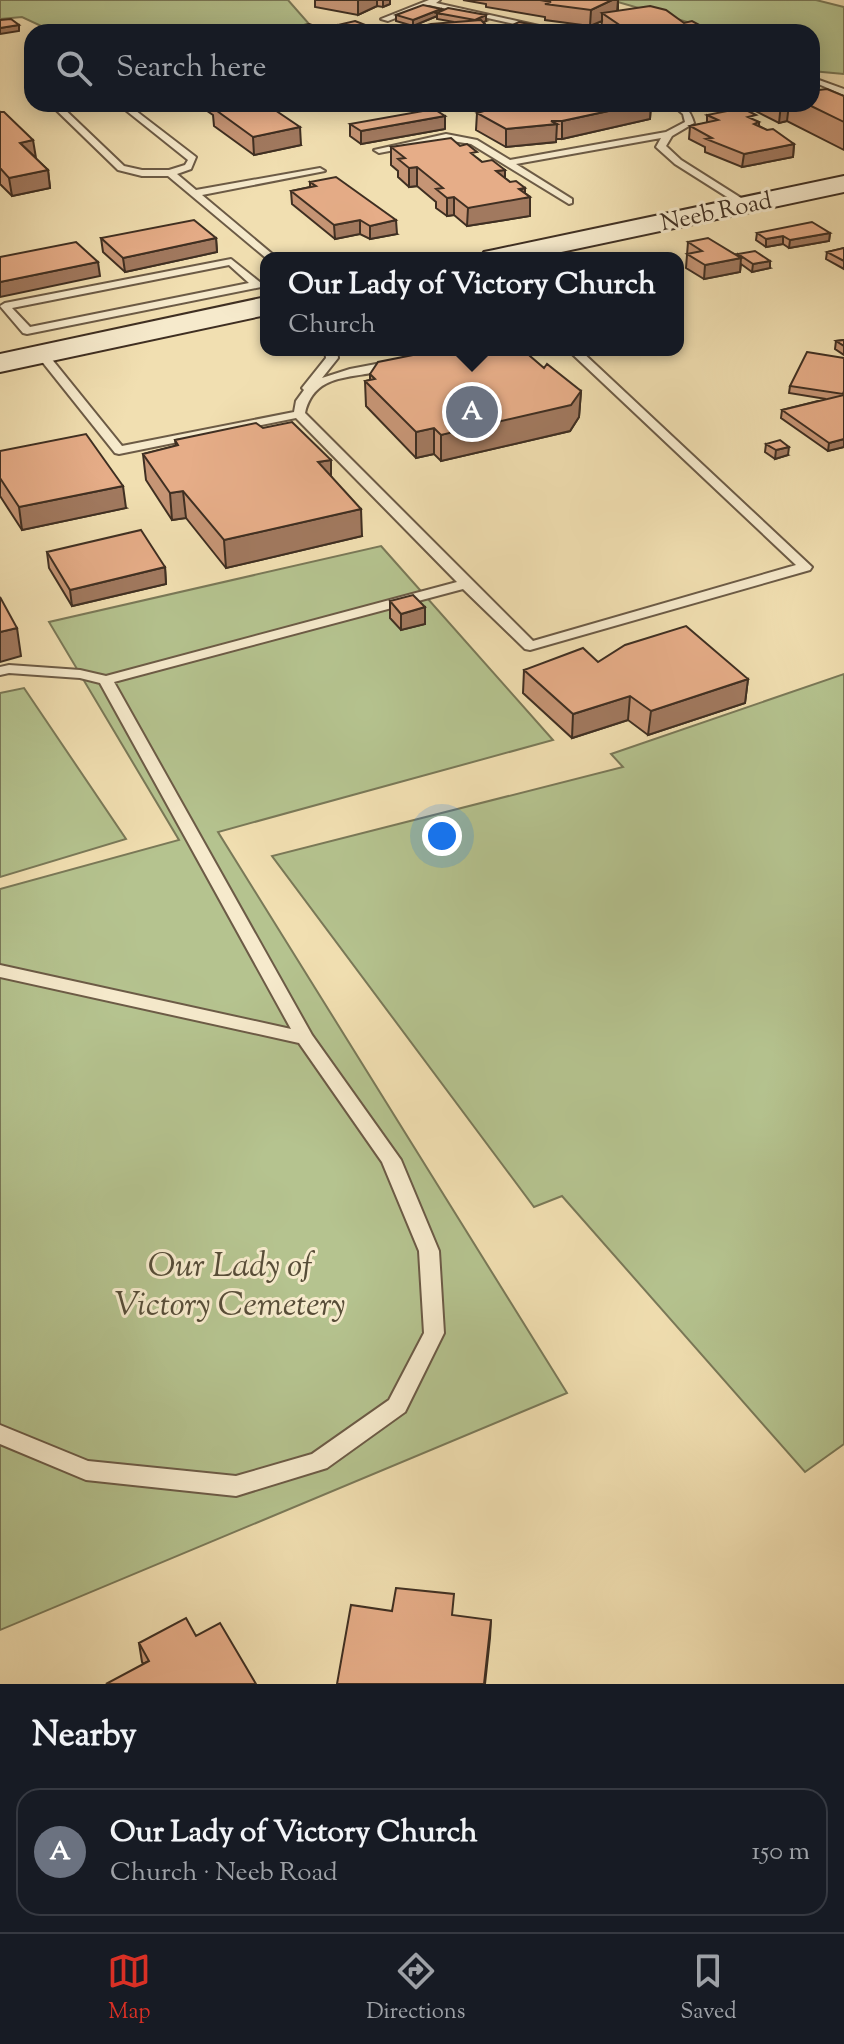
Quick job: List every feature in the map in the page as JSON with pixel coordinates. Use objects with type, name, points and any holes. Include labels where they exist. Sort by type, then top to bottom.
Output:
[{"type":"street","name":"Neeb Road","points":[[523,252],[844,184]]},
{"type":"street","points":[[0,363],[42,354],[101,329],[220,304],[260,306]]},
{"type":"lane","points":[[385,19],[432,2],[527,24]]},
{"type":"lane","points":[[820,81],[844,92]]},
{"type":"lane","points":[[62,112],[121,168],[142,173],[170,173],[188,167],[193,159],[132,112]]},
{"type":"lane","points":[[509,163],[668,134],[690,123],[686,112]]},
{"type":"lane","points":[[668,134],[661,147],[678,162],[746,205]]},
{"type":"lane","points":[[379,150],[446,137],[474,142],[569,201]]},
{"type":"lane","points":[[195,193],[320,171]]},
{"type":"lane","points":[[170,173],[265,252]]},
{"type":"lane","points":[[101,329],[27,331],[5,306],[231,262],[257,285],[220,304]]},
{"type":"lane","points":[[42,354],[119,450],[299,414]]},
{"type":"lane","points":[[332,356],[299,402],[299,414],[530,646],[805,567],[580,356]]},
{"type":"lane","points":[[307,389],[339,376],[399,363]]},
{"type":"lane","points":[[0,671],[80,674],[106,680],[466,584]]},
{"type":"lane","points":[[0,1434],[86,1470],[236,1486],[319,1461],[397,1406],[434,1333],[429,1251],[391,1160],[305,1038],[106,680]]},
{"type":"lane","points":[[0,971],[305,1038]]},
{"type":"green space","points":[[0,0],[288,0],[309,24],[37,24],[22,17],[0,19]]},
{"type":"green space","points":[[611,0],[816,0],[844,7],[844,74],[820,72],[820,24],[694,24]]},
{"type":"green space","name":"Our Lady of Victory Cemetery","points":[[381,546],[553,740],[218,832],[567,1393],[0,1630],[0,889],[179,840],[49,622]]},
{"type":"green space","points":[[844,674],[844,1444],[805,1472],[562,1196],[534,1207],[272,856],[623,767],[611,754]]},
{"type":"green space","points":[[24,688],[126,839],[0,877],[0,693]]},
{"type":"building","points":[[540,0],[612,0],[591,10],[545,4],[551,2]]},
{"type":"building","points":[[423,5],[441,9],[413,20],[396,15]]},
{"type":"building","points":[[650,6],[666,10],[684,23],[692,21],[698,24],[618,24],[602,13]]},
{"type":"building","points":[[448,8],[486,15],[475,20],[437,13]]},
{"type":"building","points":[[11,19],[19,25],[0,28],[0,20]]},
{"type":"building","points":[[481,20],[485,24],[431,24]]},
{"type":"building","points":[[827,89],[844,96],[844,122],[820,110],[820,90]]},
{"type":"building","points":[[0,112],[4,112],[33,140],[20,143],[48,170],[9,178],[0,168]]},
{"type":"building","points":[[219,112],[278,112],[300,127],[253,137]]},
{"type":"building","points":[[417,112],[439,112],[445,116],[361,131],[350,124]]},
{"type":"building","points":[[604,112],[551,121],[557,124],[506,129],[477,113]]},
{"type":"building","points":[[750,112],[756,115],[748,117],[759,122],[754,124],[767,130],[773,129],[794,144],[744,154],[706,139],[712,138],[690,126],[718,120],[707,115]]},
{"type":"building","points":[[451,138],[460,146],[467,144],[477,152],[471,153],[482,162],[492,160],[505,170],[496,171],[510,182],[516,181],[525,188],[519,189],[530,197],[468,208],[454,197],[447,198],[436,189],[443,188],[417,167],[409,168],[398,159],[405,158],[391,147]]},
{"type":"building","points":[[336,177],[396,220],[370,226],[360,220],[334,225],[291,191],[316,186],[310,182]]},
{"type":"building","points":[[194,220],[216,238],[123,258],[101,238]]},
{"type":"building","points":[[812,222],[830,233],[790,240],[783,236],[766,239],[757,233]]},
{"type":"building","points":[[708,238],[741,258],[705,265],[687,254],[702,251],[688,242]]},
{"type":"building","points":[[76,242],[98,262],[0,282],[0,257]]},
{"type":"building","points":[[844,248],[844,261],[827,252]]},
{"type":"building","points":[[755,251],[770,261],[753,264],[738,254]]},
{"type":"building","points":[[807,352],[844,358],[843,394],[790,386]]},
{"type":"building","points":[[408,356],[530,356],[544,368],[547,364],[581,391],[571,405],[441,435],[434,428],[416,432],[365,381],[375,379],[370,374],[378,362]]},
{"type":"building","points":[[844,395],[844,439],[829,443],[782,410]]},
{"type":"building","points":[[292,422],[331,460],[318,462],[361,509],[224,540],[183,491],[170,493],[143,454],[178,445],[175,440],[256,423],[263,428]]},
{"type":"building","points":[[86,434],[123,486],[19,507],[0,478],[0,451]]},
{"type":"building","points":[[780,440],[789,447],[776,450],[766,444]]},
{"type":"building","points":[[141,530],[165,567],[70,590],[47,552]]},
{"type":"building","points":[[413,595],[425,607],[401,614],[390,601]]},
{"type":"building","points":[[0,597],[17,628],[0,632]]},
{"type":"building","points":[[686,626],[748,679],[651,711],[630,696],[573,714],[524,670],[583,648],[598,662],[625,645]]},
{"type":"building","points":[[396,1588],[454,1594],[452,1615],[491,1620],[484,1684],[337,1684],[351,1605],[392,1611]]},
{"type":"building","points":[[186,1618],[196,1636],[220,1623],[256,1684],[106,1684],[149,1661],[139,1643]]},
{"type":"place","name":"Our Lady of Victory Church","points":[[472,412]]}]
